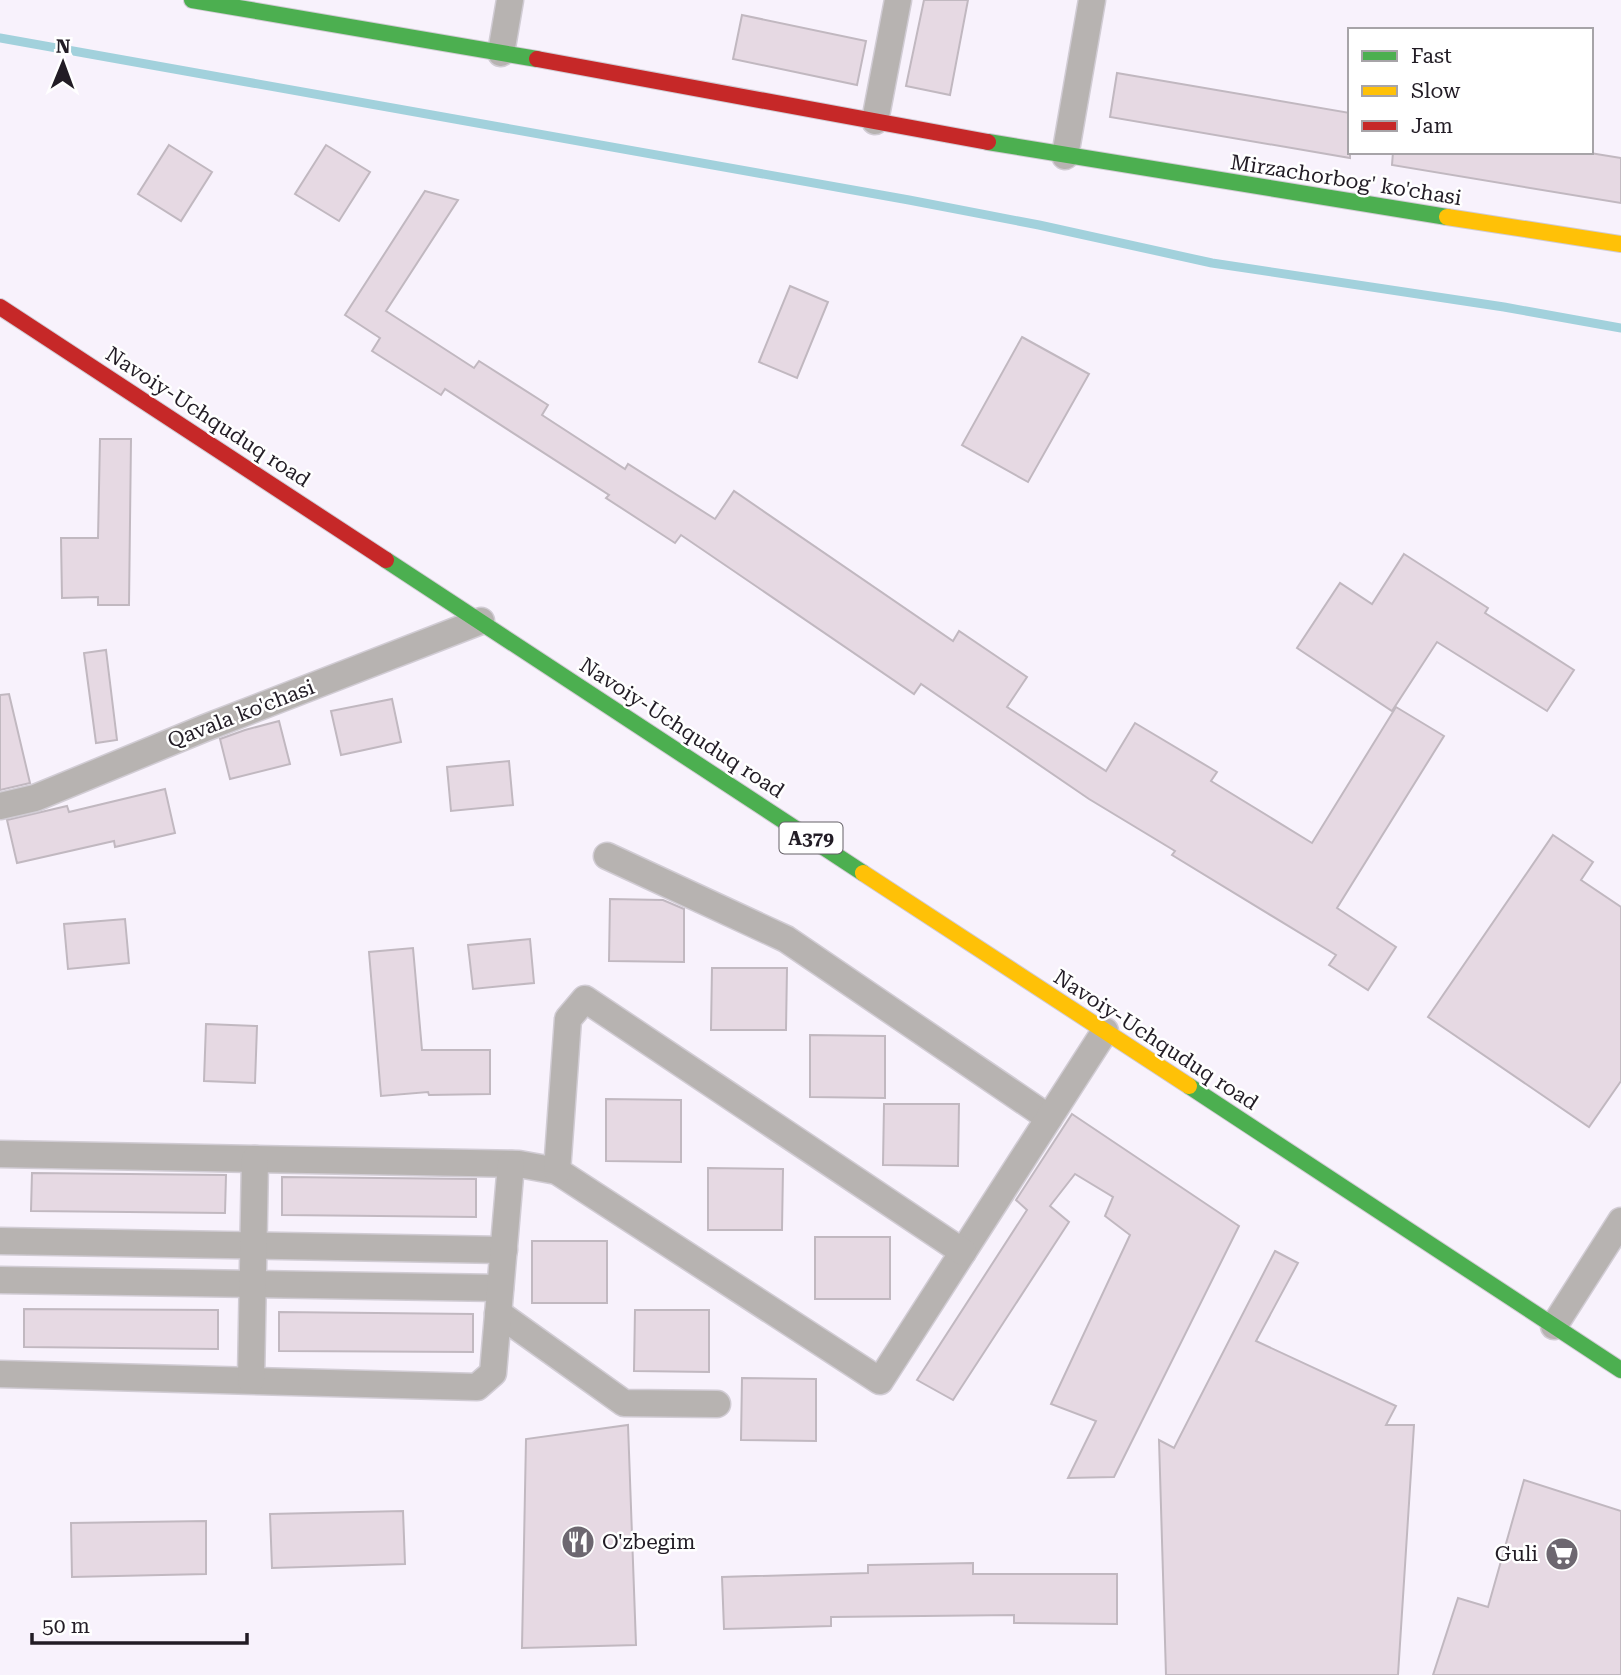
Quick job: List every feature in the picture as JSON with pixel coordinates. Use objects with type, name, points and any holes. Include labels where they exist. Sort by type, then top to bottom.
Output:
[{"type":"main road","name":"Mirzachorbog' ko'chasi","points":[[192,0],[501,53],[1065,156],[1621,244]]},
{"type":"main road","name":"Navoiy-Uchquduq road","points":[[0,307],[1621,1370]]},
{"type":"street","points":[[501,53],[510,0]]},
{"type":"street","points":[[874,121],[898,0]]},
{"type":"street","points":[[1065,156],[1092,0]]},
{"type":"street","name":"Qavala ko'chasi","points":[[0,806],[35,798],[205,727],[481,621]]},
{"type":"street","points":[[607,856],[786,939],[1049,1118]]},
{"type":"street","points":[[556,1171],[568,1019],[585,999],[963,1252]]},
{"type":"street","points":[[0,1154],[511,1164],[556,1171],[880,1381],[1105,1031]]},
{"type":"street","points":[[251,1380],[255,1159]]},
{"type":"street","points":[[0,1374],[477,1387],[493,1373],[511,1164]]},
{"type":"street","points":[[1554,1326],[1621,1221]]},
{"type":"street","points":[[0,1241],[504,1250]]},
{"type":"street","points":[[0,1280],[253,1284],[499,1300],[624,1404],[717,1404]]},
{"type":"building","points":[[924,0],[968,0],[950,95],[906,86]]},
{"type":"building","points":[[742,15],[866,41],[857,85],[733,59]]},
{"type":"building","points":[[1117,73],[1348,113],[1350,158],[1110,117]]},
{"type":"building","points":[[169,145],[212,172],[181,221],[138,194]]},
{"type":"building","points":[[326,145],[370,172],[339,221],[295,194]]},
{"type":"building","points":[[1593,153],[1621,158],[1621,203],[1392,165],[1393,154]]},
{"type":"building","points":[[425,191],[458,200],[386,311],[474,368],[479,361],[548,405],[542,415],[625,469],[628,464],[715,519],[734,491],[953,641],[959,631],[1027,677],[1007,707],[1106,771],[1135,723],[1217,772],[1211,781],[1312,843],[1396,707],[1444,736],[1337,908],[1396,947],[1368,990],[1329,965],[1336,955],[1172,855],[1175,851],[1089,799],[921,684],[914,694],[681,535],[675,543],[606,498],[609,495],[445,389],[441,395],[372,351],[380,338],[345,315]]},
{"type":"building","points":[[790,286],[828,302],[797,378],[759,362]]},
{"type":"building","points":[[1022,337],[1089,374],[1028,482],[962,445]]},
{"type":"building","points":[[100,439],[131,439],[129,605],[98,605],[98,597],[62,598],[61,538],[98,538]]},
{"type":"building","points":[[1404,554],[1488,608],[1485,613],[1574,670],[1547,711],[1437,642],[1392,711],[1297,648],[1340,583],[1372,604]]},
{"type":"building","points":[[106,650],[117,740],[96,743],[84,653]]},
{"type":"building","points":[[9,694],[30,783],[0,790],[0,695]]},
{"type":"building","points":[[392,699],[401,742],[341,755],[331,711]]},
{"type":"building","points":[[279,721],[290,764],[230,779],[220,739]]},
{"type":"building","points":[[509,761],[513,805],[451,811],[447,767]]},
{"type":"building","points":[[165,789],[175,833],[115,847],[114,841],[17,863],[7,820],[67,806],[69,812]]},
{"type":"building","points":[[1553,835],[1593,862],[1581,880],[1621,907],[1621,1081],[1589,1127],[1428,1017]]},
{"type":"building","points":[[610,899],[663,900],[684,909],[684,962],[609,961]]},
{"type":"building","points":[[125,919],[129,963],[68,969],[64,924]]},
{"type":"building","points":[[530,939],[534,983],[473,989],[468,945]]},
{"type":"building","points":[[413,948],[422,1050],[490,1050],[490,1094],[429,1095],[428,1092],[381,1096],[369,952]]},
{"type":"building","points":[[712,968],[787,968],[786,1030],[711,1030]]},
{"type":"building","points":[[206,1024],[257,1026],[255,1083],[204,1081]]},
{"type":"building","points":[[810,1035],[885,1036],[885,1098],[810,1097]]},
{"type":"building","points":[[606,1099],[681,1100],[681,1162],[606,1161]]},
{"type":"building","points":[[884,1104],[959,1104],[958,1166],[883,1165]]},
{"type":"building","points":[[1072,1114],[1239,1226],[1114,1477],[1068,1478],[1096,1421],[1051,1404],[1130,1235],[1105,1216],[1113,1197],[1075,1174],[1050,1206],[1069,1222],[953,1400],[917,1380],[1027,1210],[1016,1200]]},
{"type":"building","points":[[708,1168],[783,1169],[782,1230],[708,1230]]},
{"type":"building","points":[[32,1173],[226,1175],[225,1213],[31,1211]]},
{"type":"building","points":[[282,1177],[476,1179],[476,1217],[282,1215]]},
{"type":"building","points":[[815,1237],[890,1237],[890,1299],[815,1299]]},
{"type":"building","points":[[532,1241],[607,1241],[607,1303],[532,1303]]},
{"type":"building","points":[[1275,1251],[1298,1263],[1256,1341],[1396,1406],[1386,1425],[1414,1425],[1398,1675],[1166,1675],[1159,1440],[1174,1448]]},
{"type":"building","points":[[24,1309],[218,1310],[218,1349],[24,1347]]},
{"type":"building","points":[[635,1310],[709,1310],[709,1372],[634,1371]]},
{"type":"building","points":[[279,1312],[473,1314],[473,1352],[279,1351]]},
{"type":"building","points":[[742,1378],[816,1379],[816,1441],[741,1440]]},
{"type":"building","name":"O'zbegim","points":[[628,1425],[636,1645],[522,1648],[526,1439]]},
{"type":"building","name":"Guli","points":[[1524,1480],[1621,1511],[1621,1675],[1433,1675],[1458,1598],[1488,1607]]},
{"type":"building","points":[[403,1511],[405,1564],[272,1568],[270,1514]]},
{"type":"building","points":[[206,1521],[206,1574],[72,1577],[71,1523]]},
{"type":"building","points":[[973,1563],[973,1574],[1117,1574],[1117,1624],[1014,1623],[1014,1615],[831,1617],[831,1626],[724,1629],[722,1577],[868,1573],[868,1565]]},
{"type":"waterway","points":[[0,38],[909,200],[1212,263],[1504,307],[1621,328]]},
{"type":"traffic: fast","points":[[192,0],[537,59]]},
{"type":"traffic: fast","points":[[988,142],[1447,217]]},
{"type":"traffic: fast","points":[[386,560],[863,873]]},
{"type":"traffic: fast","points":[[1189,1086],[1621,1370]]},
{"type":"traffic: slow","points":[[1447,217],[1621,244]]},
{"type":"traffic: slow","points":[[863,873],[1189,1086]]},
{"type":"traffic: jam","points":[[537,59],[988,142]]},
{"type":"traffic: jam","points":[[0,307],[386,560]]},
{"type":"place","name":"O'zbegim","points":[[578,1542]]},
{"type":"place","name":"Guli","points":[[1562,1554]]}]
